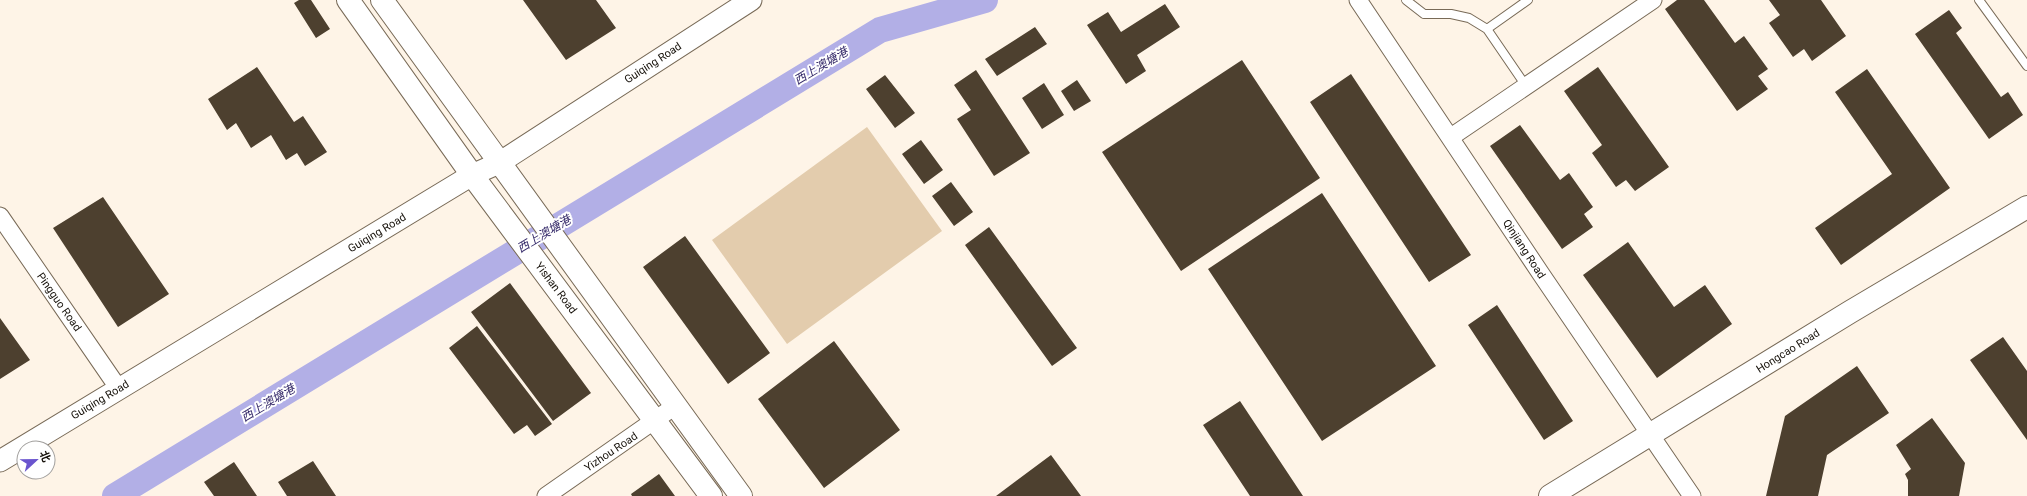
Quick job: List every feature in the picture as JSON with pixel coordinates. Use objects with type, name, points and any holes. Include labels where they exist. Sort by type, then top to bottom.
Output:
[{"type":"main road","name":"Yishan Road","points":[[348,0],[472,175],[711,496]]},
{"type":"main road","points":[[382,0],[741,496]]},
{"type":"main road","name":"Hongcao Road","points":[[1550,496],[1652,435],[1850,312],[2027,207]]},
{"type":"street","name":"Guiqing Road","points":[[0,461],[472,175],[499,162],[751,0]]},
{"type":"street","name":"Qinjiang Road","points":[[1358,0],[1451,137],[1541,274],[1652,435],[1692,496]]},
{"type":"street","points":[[1451,137],[1653,0]]},
{"type":"street","name":"Pingguo Road","points":[[0,216],[119,389]]},
{"type":"street","name":"Yizhou Road","points":[[546,496],[656,421],[675,406]]},
{"type":"lane","points":[[1406,0],[1424,14],[1469,18],[1487,28],[1526,86]]},
{"type":"lane","points":[[1487,28],[1528,0]]},
{"type":"lane","points":[[1979,0],[2027,66]]},
{"type":"shaded area","points":[[867,127],[942,231],[787,344],[712,240]]},
{"type":"building","points":[[299,0],[311,0],[330,29],[316,38],[294,3]]},
{"type":"building","points":[[523,0],[596,0],[616,28],[566,60]]},
{"type":"building","points":[[1677,0],[1704,0],[1735,43],[1744,36],[1768,69],[1758,76],[1768,89],[1737,111],[1665,9]]},
{"type":"building","points":[[1769,0],[1821,0],[1846,36],[1812,61],[1804,49],[1793,57],[1769,23],[1780,15]]},
{"type":"building","points":[[1165,4],[1180,27],[1137,55],[1146,71],[1126,84],[1087,25],[1108,12],[1121,32]]},
{"type":"building","points":[[1949,10],[1962,28],[1956,33],[2001,97],[2008,92],[2023,115],[1989,139],[1915,34]]},
{"type":"building","points":[[1035,27],[1047,44],[997,76],[985,59]]},
{"type":"building","points":[[1242,60],[1320,178],[1181,271],[1102,152]]},
{"type":"building","points":[[257,67],[294,122],[303,116],[327,152],[305,166],[297,153],[286,160],[271,135],[251,148],[236,123],[227,130],[208,99]]},
{"type":"building","points":[[1598,67],[1669,167],[1635,191],[1626,180],[1616,187],[1592,153],[1602,145],[1564,91]]},
{"type":"building","points":[[1867,69],[1950,188],[1841,265],[1815,228],[1892,174],[1835,92]]},
{"type":"building","points":[[976,70],[1030,153],[994,176],[957,119],[971,110],[954,85]]},
{"type":"building","points":[[1351,74],[1471,255],[1429,282],[1310,102]]},
{"type":"building","points":[[885,75],[915,113],[895,128],[866,89]]},
{"type":"building","points":[[1077,80],[1091,101],[1074,111],[1061,91]]},
{"type":"building","points":[[1044,83],[1064,115],[1042,129],[1022,98]]},
{"type":"building","points":[[1520,125],[1560,180],[1569,173],[1593,207],[1584,214],[1593,227],[1562,249],[1490,146]]},
{"type":"building","points":[[921,140],[943,170],[924,184],[902,154]]},
{"type":"building","points":[[951,182],[973,212],[954,226],[932,196]]},
{"type":"building","points":[[1322,193],[1436,366],[1322,441],[1208,269]]},
{"type":"building","points":[[103,197],[169,294],[118,327],[53,228]]},
{"type":"building","points":[[989,227],[1077,348],[1052,366],[965,245]]},
{"type":"building","points":[[685,236],[770,353],[728,384],[643,267]]},
{"type":"building","points":[[1628,242],[1674,307],[1705,285],[1732,324],[1657,378],[1583,275]]},
{"type":"building","points":[[510,283],[591,393],[553,421],[471,312]]},
{"type":"building","points":[[1497,305],[1573,421],[1544,440],[1468,325]]},
{"type":"building","points":[[0,318],[30,360],[0,379]]},
{"type":"building","points":[[477,326],[552,424],[535,436],[527,425],[514,434],[449,348]]},
{"type":"building","points":[[2003,337],[2027,371],[2027,440],[1970,360]]},
{"type":"building","points":[[834,341],[900,430],[824,488],[758,399]]},
{"type":"building","points":[[1857,366],[1889,413],[1827,455],[1818,496],[1766,496],[1785,416]]},
{"type":"building","points":[[1240,401],[1303,496],[1250,496],[1203,425]]},
{"type":"building","points":[[1932,418],[1965,463],[1959,496],[1908,496],[1908,480],[1905,474],[1911,469],[1896,445]]},
{"type":"building","points":[[1051,455],[1081,496],[996,496]]},
{"type":"building","points":[[313,461],[336,496],[287,496],[278,482]]},
{"type":"building","points":[[234,462],[257,496],[214,496],[204,482]]},
{"type":"building","points":[[659,474],[675,496],[632,496],[631,494]]},
{"type":"waterway","name":"西上澳塘港","points":[[115,496],[880,30],[985,0]]}]
